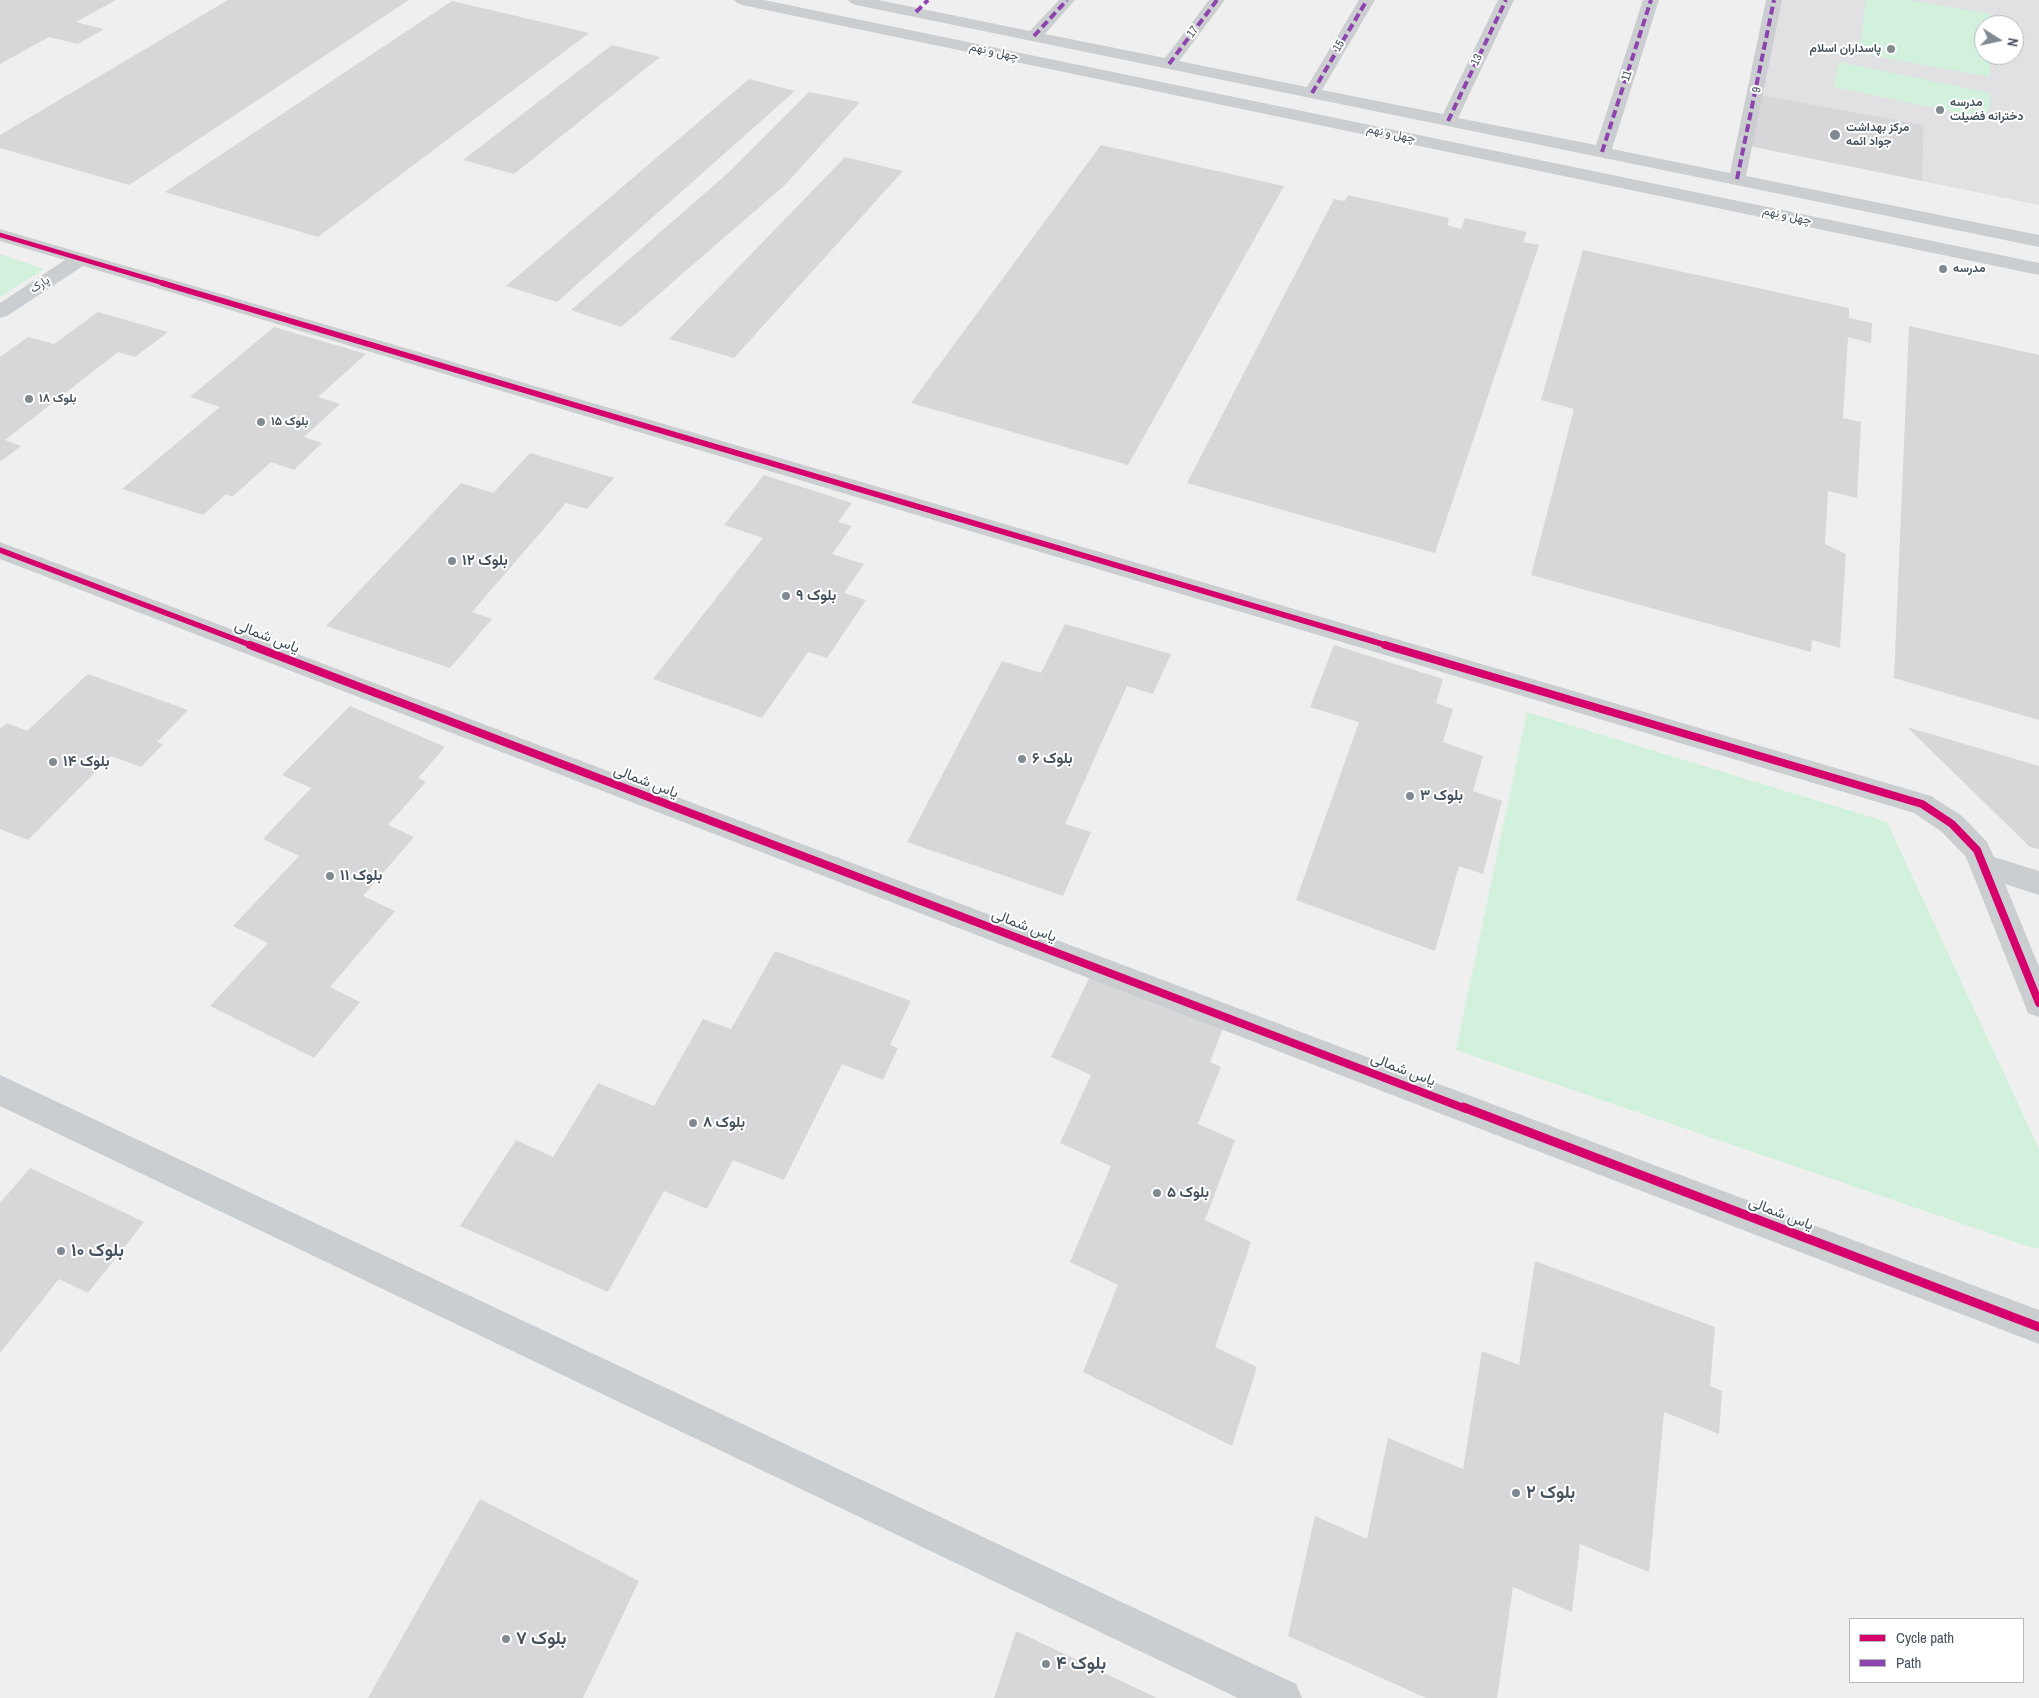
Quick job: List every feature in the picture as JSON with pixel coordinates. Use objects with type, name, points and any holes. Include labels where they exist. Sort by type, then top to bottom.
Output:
[{"type":"street","name":"چهل و نهم","points":[[742,0],[2039,269]]},
{"type":"street","name":"چهل و نهم","points":[[856,0],[2039,241]]},
{"type":"street","points":[[916,12],[928,0]]},
{"type":"street","points":[[1034,36],[1067,0]]},
{"type":"street","name":"17","points":[[1169,64],[1217,0]]},
{"type":"street","name":"15","points":[[1312,93],[1367,0]]},
{"type":"street","name":"13","points":[[1448,121],[1506,0]]},
{"type":"street","name":"11","points":[[1602,152],[1652,0]]},
{"type":"street","name":"9","points":[[1737,179],[1774,0]]},
{"type":"street","points":[[0,235],[1922,804],[1952,824],[1977,850],[2039,1003]]},
{"type":"street","name":"پارک","points":[[0,312],[80,258]]},
{"type":"street","name":"یاس شمالی","points":[[0,550],[2039,1327]]},
{"type":"street","points":[[1984,866],[2039,883]]},
{"type":"street","points":[[0,1090],[1282,1698]]},
{"type":"shaded area","points":[[1774,0],[2039,0],[2039,205],[1922,181],[1924,125],[1756,94]]},
{"type":"green space","points":[[1866,0],[1908,0],[1990,14],[1974,15],[1974,65],[1990,65],[1990,77],[1859,53]]},
{"type":"green space","points":[[1839,62],[1991,93],[1988,119],[1833,87]]},
{"type":"green space","points":[[0,254],[44,269],[0,297]]},
{"type":"green space","points":[[1527,712],[1887,822],[2039,1149],[2039,1248],[2033,1248],[1456,1050]]},
{"type":"building","points":[[0,0],[116,0],[76,22],[104,29],[78,44],[49,37],[0,64]]},
{"type":"building","points":[[228,0],[409,0],[129,185],[0,148],[0,135]]},
{"type":"building","points":[[452,1],[589,33],[318,237],[165,192]]},
{"type":"building","points":[[612,45],[660,57],[514,174],[463,160]]},
{"type":"building","points":[[749,79],[795,91],[557,302],[506,286]]},
{"type":"building","points":[[809,92],[860,102],[786,184],[621,327],[571,310],[728,173]]},
{"type":"building","name":"مرکز بهداشت جواد ائمه","points":[[1756,94],[1924,125],[1922,181],[1744,145]]},
{"type":"building","points":[[1101,145],[1284,186],[1128,465],[911,403]]},
{"type":"building","points":[[845,157],[903,171],[734,358],[669,339]]},
{"type":"building","points":[[1348,195],[1449,218],[1447,225],[1461,229],[1465,218],[1527,232],[1523,242],[1539,245],[1435,553],[1187,483],[1334,199],[1345,201]]},
{"type":"building","points":[[1583,250],[1849,308],[1849,318],[1872,323],[1871,343],[1848,337],[1843,418],[1861,422],[1857,498],[1828,491],[1825,544],[1846,554],[1840,648],[1812,640],[1811,652],[1531,575],[1574,409],[1541,400]]},
{"type":"building","name":"بلوک ۱۸","points":[[98,312],[168,332],[135,357],[118,352],[5,440],[21,446],[0,462],[0,357],[28,337],[54,344]]},
{"type":"building","points":[[1909,326],[2039,355],[2039,720],[1894,678]]},
{"type":"building","name":"بلوک ۱۵","points":[[274,327],[366,354],[318,397],[340,404],[304,437],[322,443],[294,470],[271,462],[232,497],[226,494],[203,515],[122,489],[220,407],[190,397]]},
{"type":"building","name":"بلوک ۱۲","points":[[530,453],[614,478],[587,509],[566,503],[472,612],[492,619],[450,668],[326,626],[461,483],[493,493]]},
{"type":"building","name":"بلوک ۹","points":[[764,475],[852,503],[838,522],[852,526],[832,554],[864,564],[844,593],[866,600],[827,658],[808,652],[762,718],[653,679],[763,538],[724,525]]},
{"type":"building","name":"بلوک ۶","points":[[1065,624],[1171,654],[1153,694],[1127,686],[1065,824],[1091,832],[1063,896],[907,842],[1002,661],[1041,673]]},
{"type":"building","name":"بلوک ۳","points":[[1334,645],[1443,679],[1436,703],[1453,709],[1443,742],[1483,756],[1473,791],[1502,801],[1483,874],[1459,866],[1435,951],[1296,900],[1359,722],[1310,707]]},
{"type":"building","name":"بلوک ۱۴","points":[[88,674],[188,710],[157,742],[163,744],[141,767],[111,756],[28,840],[0,829],[0,729],[7,723],[27,731]]},
{"type":"building","name":"بلوک ۱۱","points":[[350,706],[445,747],[418,778],[426,782],[388,825],[414,837],[363,896],[395,911],[330,987],[360,1002],[314,1058],[210,1006],[268,943],[233,926],[299,856],[263,839],[311,788],[282,775]]},
{"type":"building","points":[[1907,727],[2039,766],[2039,849],[2030,847]]},
{"type":"building","name":"بلوک ۸","points":[[775,951],[911,1001],[890,1045],[898,1048],[883,1080],[842,1064],[784,1180],[733,1160],[707,1209],[664,1191],[608,1292],[460,1226],[516,1140],[553,1157],[598,1083],[654,1106],[703,1019],[731,1029]]},
{"type":"building","name":"بلوک ۵","points":[[1095,966],[1226,1020],[1210,1062],[1221,1067],[1198,1124],[1235,1140],[1205,1220],[1251,1242],[1215,1347],[1257,1367],[1232,1446],[1083,1372],[1118,1285],[1070,1262],[1111,1166],[1060,1143],[1091,1075],[1051,1057]]},
{"type":"building","name":"بلوک ۱۰","points":[[30,1168],[144,1222],[88,1293],[59,1279],[0,1353],[0,1203]]},
{"type":"building","name":"بلوک ۲","points":[[1535,1261],[1715,1327],[1710,1386],[1722,1391],[1719,1434],[1664,1412],[1649,1572],[1580,1544],[1572,1612],[1513,1587],[1497,1698],[1426,1698],[1288,1636],[1315,1516],[1367,1539],[1388,1438],[1463,1469],[1482,1351],[1519,1365]]},
{"type":"building","name":"بلوک ۷","points":[[480,1499],[639,1581],[583,1698],[368,1698]]},
{"type":"building","name":"بلوک ۴","points":[[1016,1631],[1157,1698],[994,1698]]},
{"type":"marked path","points":[[916,12],[928,0]]},
{"type":"marked path","points":[[1034,36],[1067,0]]},
{"type":"marked path","points":[[1169,64],[1217,0]]},
{"type":"marked path","points":[[1312,93],[1367,0]]},
{"type":"marked path","points":[[1448,121],[1506,0]]},
{"type":"marked path","points":[[1602,152],[1651,0]]},
{"type":"marked path","points":[[1737,179],[1774,0]]},
{"type":"cycle path","points":[[0,235],[1922,804],[1952,824],[1977,850],[2039,1003]]},
{"type":"cycle path","points":[[0,550],[2039,1327]]},
{"type":"place","name":"پاسداران اسلام","points":[[1891,49]]},
{"type":"place","name":"مدرسه دخترانه فضیلت","points":[[1940,110]]},
{"type":"place","name":"مرکز بهداشت جواد ائمه","points":[[1835,135]]},
{"type":"place","name":"مدرسه","points":[[1943,269]]},
{"type":"place","name":"بلوک ۱۸","points":[[29,399]]},
{"type":"place","name":"بلوک ۱۵","points":[[261,422]]},
{"type":"place","name":"بلوک ۱۲","points":[[452,561]]},
{"type":"place","name":"بلوک ۹","points":[[786,596]]},
{"type":"place","name":"بلوک ۶","points":[[1022,759]]},
{"type":"place","name":"بلوک ۱۴","points":[[53,762]]},
{"type":"place","name":"بلوک ۳","points":[[1410,796]]},
{"type":"place","name":"بلوک ۱۱","points":[[330,876]]},
{"type":"place","name":"بلوک ۸","points":[[693,1123]]},
{"type":"place","name":"بلوک ۵","points":[[1157,1193]]},
{"type":"place","name":"بلوک ۱۰","points":[[61,1251]]},
{"type":"place","name":"بلوک ۲","points":[[1516,1493]]},
{"type":"place","name":"بلوک ۷","points":[[506,1639]]},
{"type":"place","name":"بلوک ۴","points":[[1046,1664]]}]
